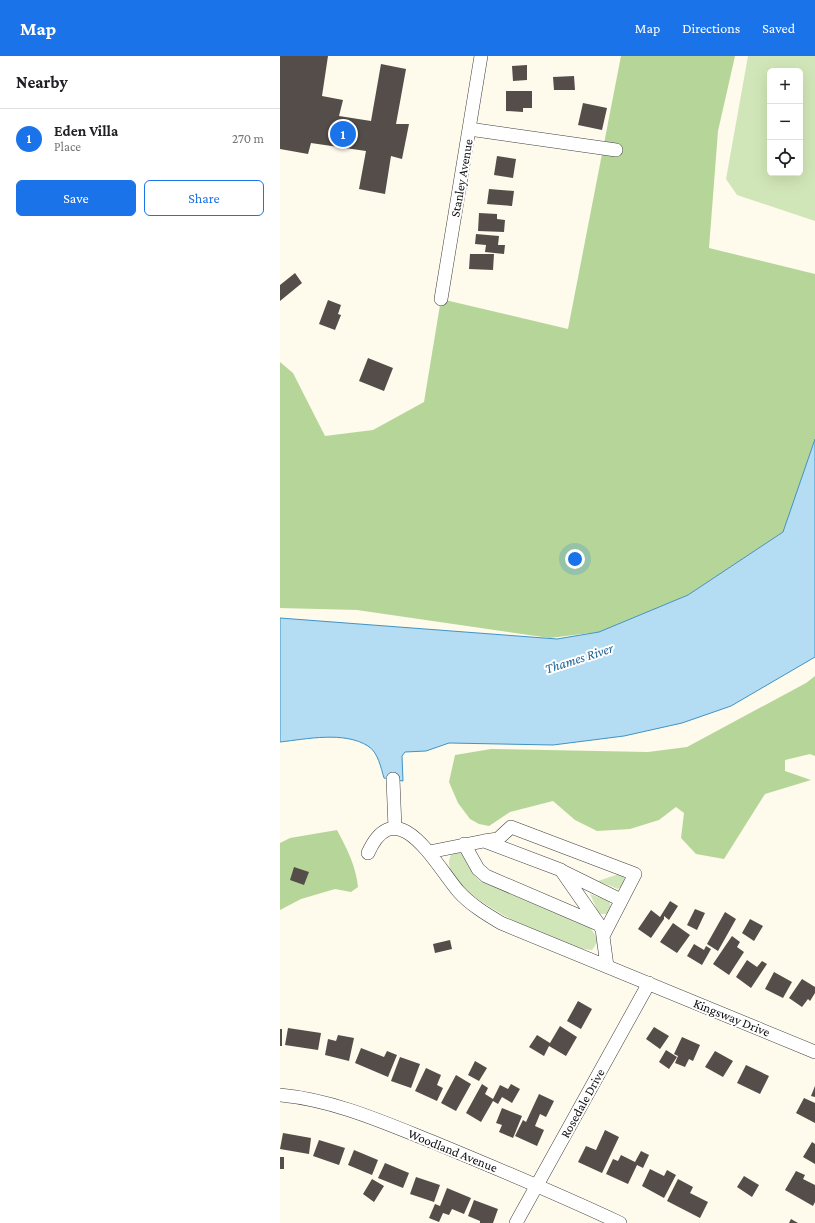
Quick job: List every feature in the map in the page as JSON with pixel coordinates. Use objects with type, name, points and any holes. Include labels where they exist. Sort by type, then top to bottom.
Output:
[{"type":"street","name":"Stanley Avenue","points":[[441,299],[481,56]]},
{"type":"street","points":[[469,130],[616,150]]},
{"type":"street","points":[[368,854],[373,843],[379,836],[386,831],[395,828],[394,779]]},
{"type":"street","points":[[429,852],[464,844],[498,839],[511,827],[635,874],[603,936]]},
{"type":"street","name":"Kingsway Drive","points":[[395,828],[411,834],[429,852],[460,892],[486,914],[516,930],[815,1052]]},
{"type":"street","points":[[484,841],[561,870],[621,900]]},
{"type":"street","points":[[464,844],[478,870],[486,876],[598,924]]},
{"type":"street","points":[[561,870],[602,929],[607,966]]},
{"type":"street","name":"Rosedale Drive","points":[[516,1223],[649,983]]},
{"type":"street","name":"Woodland Avenue","points":[[280,1095],[318,1100],[360,1113],[538,1185],[620,1223]]},
{"type":"green space","points":[[621,56],[735,56],[718,131],[709,248],[815,274],[815,451],[783,532],[688,595],[599,632],[550,638],[357,610],[280,608],[280,362],[293,373],[325,436],[373,430],[424,402],[441,299],[568,329]]},
{"type":"green space","points":[[748,56],[815,56],[815,221],[737,195],[726,179]]},
{"type":"green space","points":[[815,676],[815,756],[810,754],[785,760],[785,771],[811,780],[765,794],[724,859],[696,854],[681,838],[684,813],[676,807],[659,820],[630,829],[597,831],[575,820],[553,801],[510,812],[489,826],[479,824],[470,819],[458,803],[449,782],[455,755],[491,749],[648,752],[687,747],[806,683]]},
{"type":"green space","points":[[337,830],[348,851],[358,887],[351,892],[335,889],[301,899],[280,910],[280,843],[290,838]]},
{"type":"green space","points":[[459,852],[466,858],[474,874],[480,881],[590,927],[597,938],[597,943],[592,950],[555,940],[530,929],[479,900],[461,884],[450,869],[451,855]]},
{"type":"green space","points":[[619,874],[623,875],[624,881],[623,885],[618,889],[598,881]]},
{"type":"green space","points":[[590,894],[609,901],[611,907],[607,914],[599,914]]},
{"type":"water","name":"Thames River","points":[[815,439],[815,657],[731,706],[682,723],[624,736],[553,745],[449,743],[426,751],[405,752],[402,756],[403,781],[384,778],[379,760],[374,752],[368,746],[358,741],[337,737],[325,737],[280,742],[280,618],[557,639],[599,632],[688,595],[783,532]]},
{"type":"building","points":[[280,56],[328,56],[322,96],[343,100],[339,116],[371,121],[381,64],[406,69],[396,124],[409,124],[402,159],[391,156],[385,194],[359,189],[366,151],[311,143],[308,154],[280,149]]},
{"type":"building","points":[[527,65],[527,80],[513,81],[512,66]]},
{"type":"building","points":[[574,76],[575,90],[554,90],[553,77]]},
{"type":"building","points":[[506,91],[532,91],[532,108],[523,108],[523,112],[506,111]]},
{"type":"building","points":[[583,103],[607,108],[602,130],[578,125]]},
{"type":"building","points":[[497,156],[516,159],[513,178],[494,175]]},
{"type":"building","points":[[489,189],[514,191],[512,206],[487,204]]},
{"type":"building","points":[[479,213],[497,214],[497,219],[505,220],[504,232],[478,231]]},
{"type":"building","points":[[476,234],[499,236],[498,245],[505,245],[504,254],[485,252],[486,245],[475,244]]},
{"type":"building","points":[[470,254],[494,254],[493,270],[469,269]]},
{"type":"building","points":[[295,273],[302,283],[280,301],[280,285]]},
{"type":"building","points":[[328,300],[341,305],[338,314],[341,315],[335,330],[319,324]]},
{"type":"building","points":[[368,358],[393,368],[384,391],[359,381]]},
{"type":"building","points":[[294,867],[309,872],[304,885],[290,880]]},
{"type":"building","points":[[670,901],[678,906],[669,920],[664,916],[664,919],[651,938],[638,929],[651,910],[660,917]]},
{"type":"building","points":[[695,909],[705,913],[697,930],[687,925]]},
{"type":"building","points":[[725,912],[736,919],[718,951],[707,944]]},
{"type":"building","points":[[750,919],[763,926],[754,941],[742,933]]},
{"type":"building","points":[[673,923],[690,935],[677,953],[660,942]]},
{"type":"building","points":[[732,936],[740,942],[737,947],[744,952],[729,975],[713,964]]},
{"type":"building","points":[[450,940],[452,949],[435,953],[433,944]]},
{"type":"building","points":[[694,944],[704,950],[706,946],[711,949],[702,965],[687,956]]},
{"type":"building","points":[[747,960],[757,967],[762,961],[767,964],[751,988],[736,977]]},
{"type":"building","points":[[774,972],[792,982],[783,998],[765,989]]},
{"type":"building","points":[[802,979],[815,987],[815,993],[810,1001],[808,999],[802,1007],[789,998]]},
{"type":"building","points":[[578,1001],[592,1009],[581,1029],[567,1021]]},
{"type":"building","points":[[560,1026],[577,1037],[566,1056],[549,1046],[544,1056],[529,1047],[537,1035],[550,1043]]},
{"type":"building","points":[[654,1027],[669,1036],[660,1049],[646,1039]]},
{"type":"building","points":[[288,1028],[321,1033],[318,1050],[285,1045]]},
{"type":"building","points":[[280,1029],[282,1029],[282,1046],[280,1046]]},
{"type":"building","points":[[338,1035],[354,1038],[349,1061],[325,1055],[328,1039],[336,1041]]},
{"type":"building","points":[[682,1037],[700,1045],[693,1061],[689,1059],[685,1067],[675,1063],[678,1056],[674,1054]]},
{"type":"building","points":[[361,1048],[384,1057],[387,1051],[397,1055],[388,1077],[355,1063]]},
{"type":"building","points":[[666,1050],[677,1057],[669,1069],[659,1062]]},
{"type":"building","points":[[715,1051],[733,1061],[723,1077],[705,1067]]},
{"type":"building","points":[[400,1057],[420,1064],[411,1088],[391,1081]]},
{"type":"building","points":[[475,1061],[487,1068],[479,1081],[468,1075]]},
{"type":"building","points":[[746,1065],[769,1076],[760,1094],[737,1083]]},
{"type":"building","points":[[426,1068],[441,1075],[437,1085],[443,1088],[437,1101],[415,1091]]},
{"type":"building","points":[[456,1075],[471,1084],[456,1111],[441,1103]]},
{"type":"building","points":[[482,1084],[488,1088],[485,1094],[493,1099],[500,1085],[508,1089],[511,1084],[520,1089],[512,1103],[502,1097],[498,1104],[493,1101],[481,1122],[466,1113]]},
{"type":"building","points":[[815,1086],[815,1097],[811,1096]]},
{"type":"building","points":[[539,1094],[554,1101],[546,1117],[540,1114],[535,1126],[544,1130],[537,1146],[515,1136],[523,1120],[526,1122]]},
{"type":"building","points":[[804,1098],[815,1103],[815,1123],[796,1113]]},
{"type":"building","points":[[502,1108],[522,1116],[513,1138],[499,1132],[502,1125],[496,1123]]},
{"type":"building","points":[[605,1130],[619,1137],[602,1173],[578,1162],[586,1146],[596,1150]]},
{"type":"building","points":[[283,1133],[311,1138],[309,1154],[280,1149]]},
{"type":"building","points":[[319,1140],[345,1148],[339,1165],[313,1156]]},
{"type":"building","points":[[812,1142],[815,1144],[815,1164],[803,1157]]},
{"type":"building","points":[[354,1150],[378,1160],[372,1175],[348,1165]]},
{"type":"building","points":[[641,1151],[649,1155],[643,1168],[637,1165],[628,1184],[606,1174],[613,1159],[618,1161],[621,1155],[635,1162]]},
{"type":"building","points":[[280,1157],[284,1157],[284,1169],[280,1169]]},
{"type":"building","points":[[385,1163],[409,1173],[403,1188],[378,1178]]},
{"type":"building","points":[[650,1169],[664,1176],[667,1170],[676,1175],[664,1198],[642,1186]]},
{"type":"building","points":[[796,1171],[805,1175],[803,1179],[815,1185],[815,1202],[813,1206],[785,1190]]},
{"type":"building","points":[[744,1176],[759,1185],[752,1197],[737,1187]]},
{"type":"building","points":[[416,1177],[440,1185],[434,1202],[410,1194]]},
{"type":"building","points":[[372,1179],[384,1186],[374,1202],[363,1194]]},
{"type":"building","points":[[678,1179],[693,1187],[690,1193],[708,1202],[700,1218],[667,1201]]},
{"type":"building","points":[[447,1188],[471,1198],[464,1214],[452,1209],[449,1215],[443,1213],[439,1222],[429,1218],[435,1204],[440,1206]]},
{"type":"building","points":[[474,1200],[498,1209],[493,1223],[480,1223],[480,1221],[468,1216]]},
{"type":"building","points":[[791,1219],[798,1223],[789,1223]]},
{"type":"place","name":"Eden Villa","points":[[343,134]]}]
